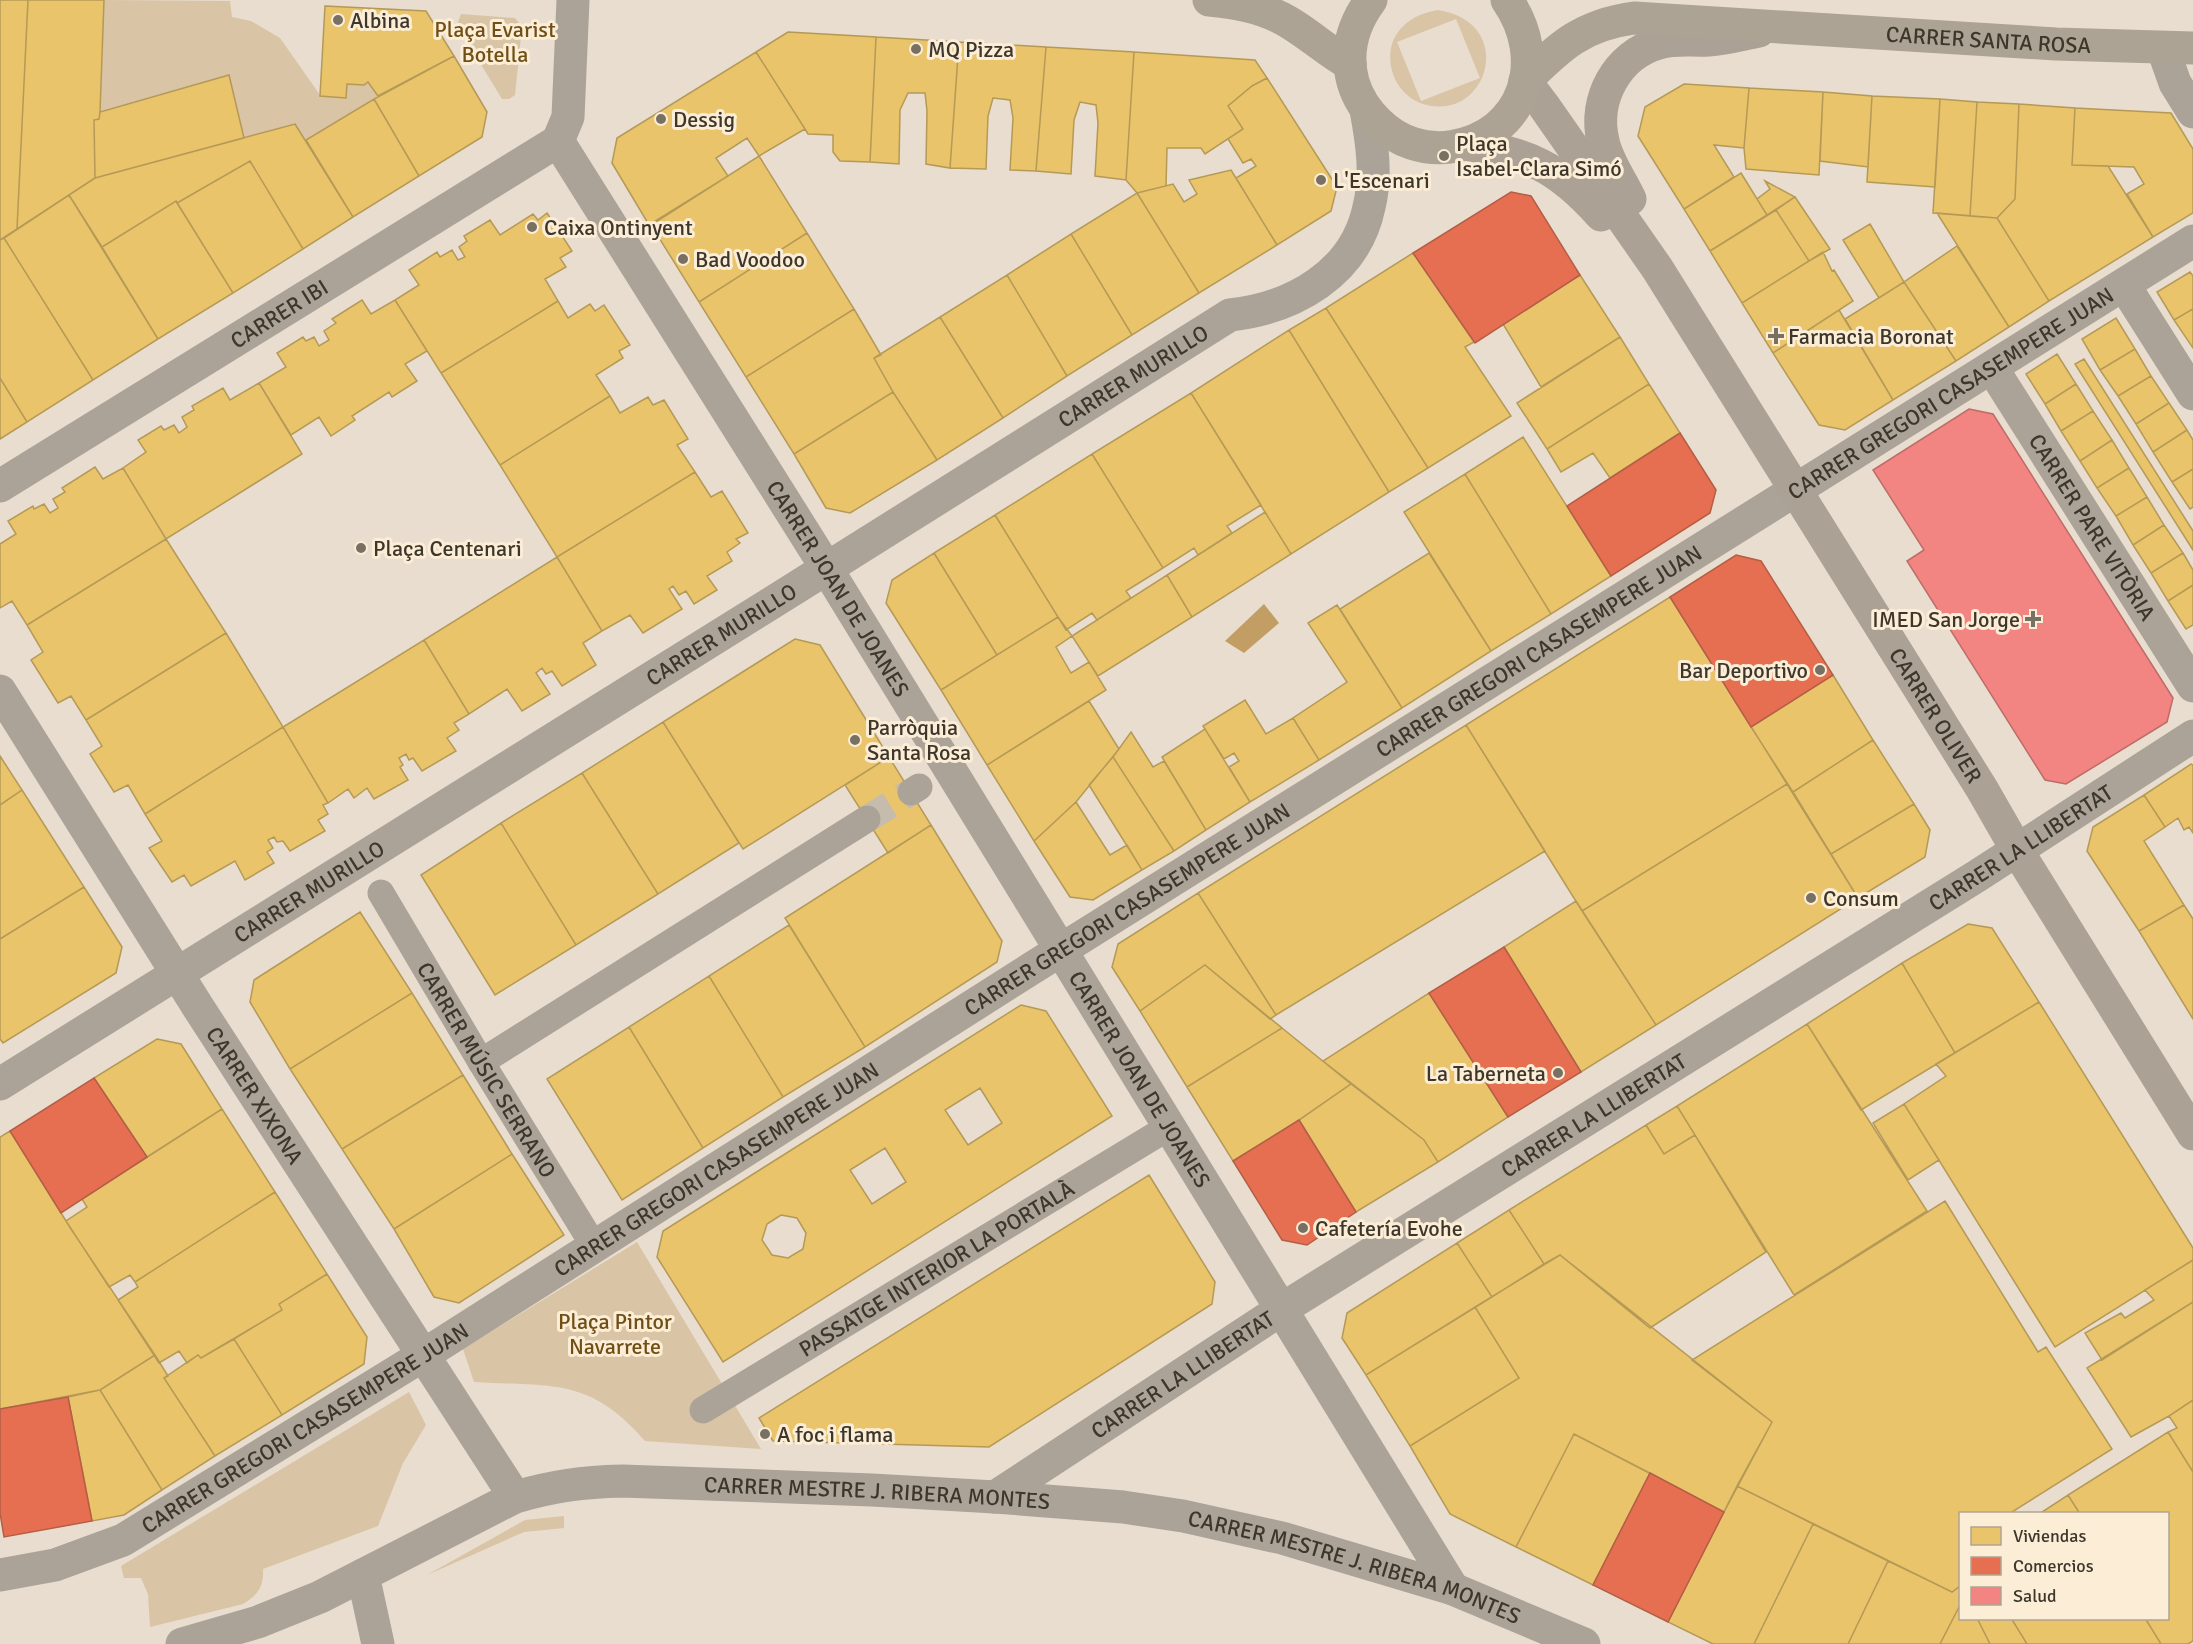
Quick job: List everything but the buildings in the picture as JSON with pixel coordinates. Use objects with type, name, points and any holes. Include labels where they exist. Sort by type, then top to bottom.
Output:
[{"type":"main road","points":[[1209,0],[1242,4],[1268,12],[1283,19],[1328,52],[1350,64]]},
{"type":"main road","points":[[1371,0],[1357,22],[1352,36],[1350,64],[1356,92],[1366,110],[1390,134],[1414,145],[1439,148],[1465,144],[1482,138],[1510,114],[1519,99],[1528,60],[1526,39],[1519,18],[1507,0]]},
{"type":"main road","name":"CARRER SANTA ROSA","points":[[1678,0],[1720,3],[1786,27]]},
{"type":"main road","name":"CARRER SANTA ROSA","points":[[1525,81],[1557,49],[1577,35],[1634,18],[2178,48]]},
{"type":"main road","points":[[1657,267],[1642,222],[1603,142],[1600,115],[1610,81],[1622,64],[1639,51],[1658,43],[1710,40],[1786,27]]},
{"type":"main road","name":"CARRER OLIVER","points":[[1525,81],[1657,267],[1982,789],[2017,850],[2193,1134]]},
{"type":"main road","name":"CARRER OLIVER","points":[[1465,144],[1501,150],[1544,165],[1573,186],[1613,230],[1657,267]]},
{"type":"street","points":[[558,141],[568,117],[573,0]]},
{"type":"street","points":[[2178,48],[2175,83],[2193,112]]},
{"type":"street","name":"CARRER MURILLO","points":[[0,1084],[1230,315],[1251,313],[1288,301],[1316,285],[1333,271],[1353,246],[1362,229],[1369,207],[1373,165],[1366,110]]},
{"type":"street","name":"CARRER IBI","points":[[0,486],[558,141]]},
{"type":"street","name":"CARRER JOAN DE JOANES","points":[[558,141],[827,569],[1453,1589]]},
{"type":"street","name":"CARRER GREGORI CASASEMPERE JUAN","points":[[0,1575],[55,1565],[123,1540],[422,1356],[1061,950],[2193,241]]},
{"type":"street","points":[[2124,285],[2193,394]]},
{"type":"street","name":"CARRER PARE VITÒRIA","points":[[1992,368],[2193,686]]},
{"type":"street","name":"CARRER XIXONA","points":[[0,691],[177,974],[515,1497]]},
{"type":"street","name":"CARRER LA LLIBERTAT","points":[[995,1497],[1282,1309],[2017,850],[2193,736]]},
{"type":"street","points":[[481,1062],[867,819]]},
{"type":"street","name":"CARRER MÚSIC SERRANO","points":[[381,893],[594,1246]]},
{"type":"street","name":"PASSATGE INTERIOR LA PORTALÀ","points":[[703,1410],[1169,1127]]},
{"type":"street","name":"CARRER MESTRE J. RIBERA MONTES","points":[[182,1644],[258,1622],[320,1597],[515,1497],[550,1487],[581,1482],[622,1480],[995,1497],[1123,1507],[1193,1518],[1282,1538],[1453,1589],[1584,1644]]},
{"type":"street","points":[[363,1575],[378,1644]]},
{"type":"green space","points":[[104,0],[230,1],[232,17],[251,21],[280,38],[320,95],[346,98],[347,84],[364,85],[368,82],[378,96],[306,140],[295,125],[244,138],[229,75],[100,112]]},
{"type":"green space","points":[[1438,10],[1463,19],[1479,33],[1486,51],[1484,70],[1476,88],[1462,100],[1443,106],[1420,103],[1407,95],[1395,79],[1390,61],[1394,40],[1399,31],[1406,23]],"holes":[[[1456,19],[1480,78],[1421,101],[1397,42]]]},
{"type":"green space","name":"Plaça Evarist Botella","points":[[461,14],[515,18],[522,27],[515,95],[509,99],[502,99],[457,25]]},
{"type":"green space","name":"Plaça Pintor Navarrete","points":[[637,1242],[761,1449],[645,1441],[625,1420],[605,1405],[586,1395],[547,1386],[474,1382],[463,1349]]},
{"type":"green space","points":[[409,1392],[426,1425],[403,1463],[378,1526],[263,1569],[259,1590],[243,1604],[150,1627],[148,1594],[141,1578],[124,1578],[121,1566]]},
{"type":"green space","points":[[564,1516],[564,1528],[524,1532],[427,1575],[525,1520]]},
{"type":"shaded area","points":[[1264,604],[1279,623],[1244,653],[1225,641]]},
{"type":"tunnel","points":[[867,819],[911,792]]},
{"type":"place","name":"Albina","points":[[338,20]]},
{"type":"place","name":"MQ Pizza","points":[[916,49]]},
{"type":"place","name":"Dessig","points":[[661,119]]},
{"type":"place","name":"Plaça Isabel-Clara Simó","points":[[1444,156]]},
{"type":"place","name":"L'Escenari","points":[[1321,180]]},
{"type":"place","name":"Caixa Ontinyent","points":[[532,227]]},
{"type":"place","name":"Bad Voodoo","points":[[683,259]]},
{"type":"place","name":"Farmacia Boronat","points":[[1776,336]]},
{"type":"place","name":"Plaça Centenari","points":[[361,548]]},
{"type":"place","name":"IMED San Jorge","points":[[2033,619]]},
{"type":"place","name":"Bar Deportivo","points":[[1820,670]]},
{"type":"place","name":"Parròquia Santa Rosa","points":[[855,740]]},
{"type":"place","name":"Consum","points":[[1811,898]]},
{"type":"place","name":"La Taberneta","points":[[1558,1073]]},
{"type":"place","name":"Cafetería Evohe","points":[[1303,1228]]},
{"type":"place","name":"A foc i flama","points":[[765,1434]]}]
